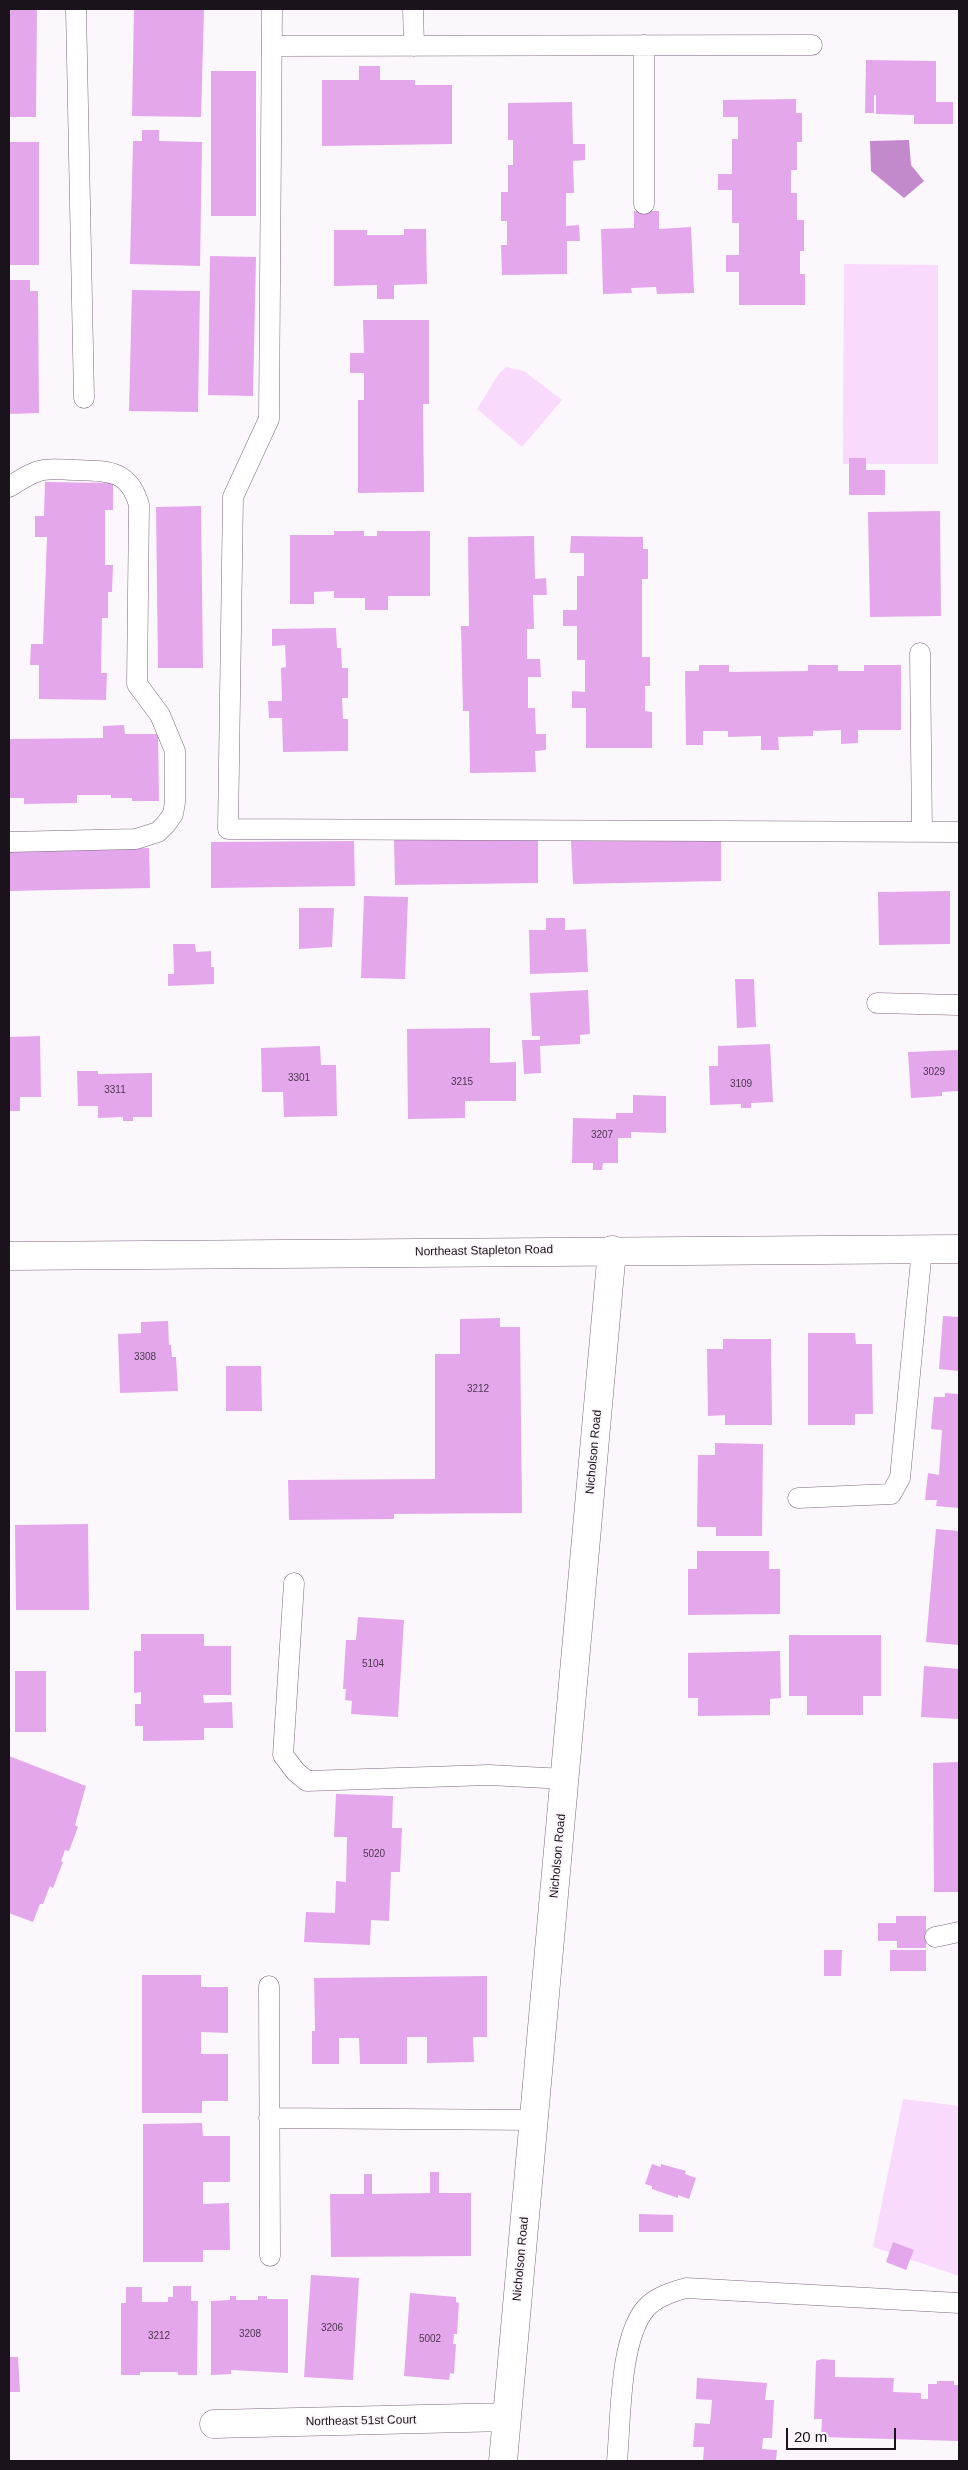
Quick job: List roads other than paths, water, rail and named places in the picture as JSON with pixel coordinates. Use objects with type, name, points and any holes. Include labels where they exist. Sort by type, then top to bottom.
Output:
[{"type":"street","name":"Northeast Stapleton Road","points":[[9,1256],[612,1250],[959,1249]]},
{"type":"street","name":"Nicholson Road","points":[[504,2461],[612,1250]]},
{"type":"street","name":"Northeast 51st Court","points":[[214,2424],[507,2417]]},
{"type":"lane","points":[[76,9],[84,398]]},
{"type":"lane","points":[[272,9],[269,419],[233,497],[228,829],[959,832]]},
{"type":"lane","points":[[413,9],[414,46]]},
{"type":"lane","points":[[644,45],[644,204]]},
{"type":"lane","points":[[272,46],[812,45]]},
{"type":"lane","points":[[9,486],[43,470],[89,470],[110,471],[121,476],[133,488],[139,505],[137,684],[160,715],[175,751],[175,802],[173,814],[158,832],[136,839],[9,842]]},
{"type":"lane","points":[[920,653],[922,832]]},
{"type":"lane","points":[[877,1003],[959,1005]]},
{"type":"lane","points":[[798,1498],[891,1494],[900,1478],[922,1249]]},
{"type":"lane","points":[[294,1582],[284,1755],[296,1772],[307,1780],[489,1775],[564,1779]]},
{"type":"lane","points":[[935,1937],[959,1932]]},
{"type":"lane","points":[[269,1986],[270,2256]]},
{"type":"lane","points":[[269,2118],[534,2120]]},
{"type":"lane","points":[[617,2461],[627,2347],[634,2325],[647,2307],[665,2294],[686,2288],[959,2303]]}]
